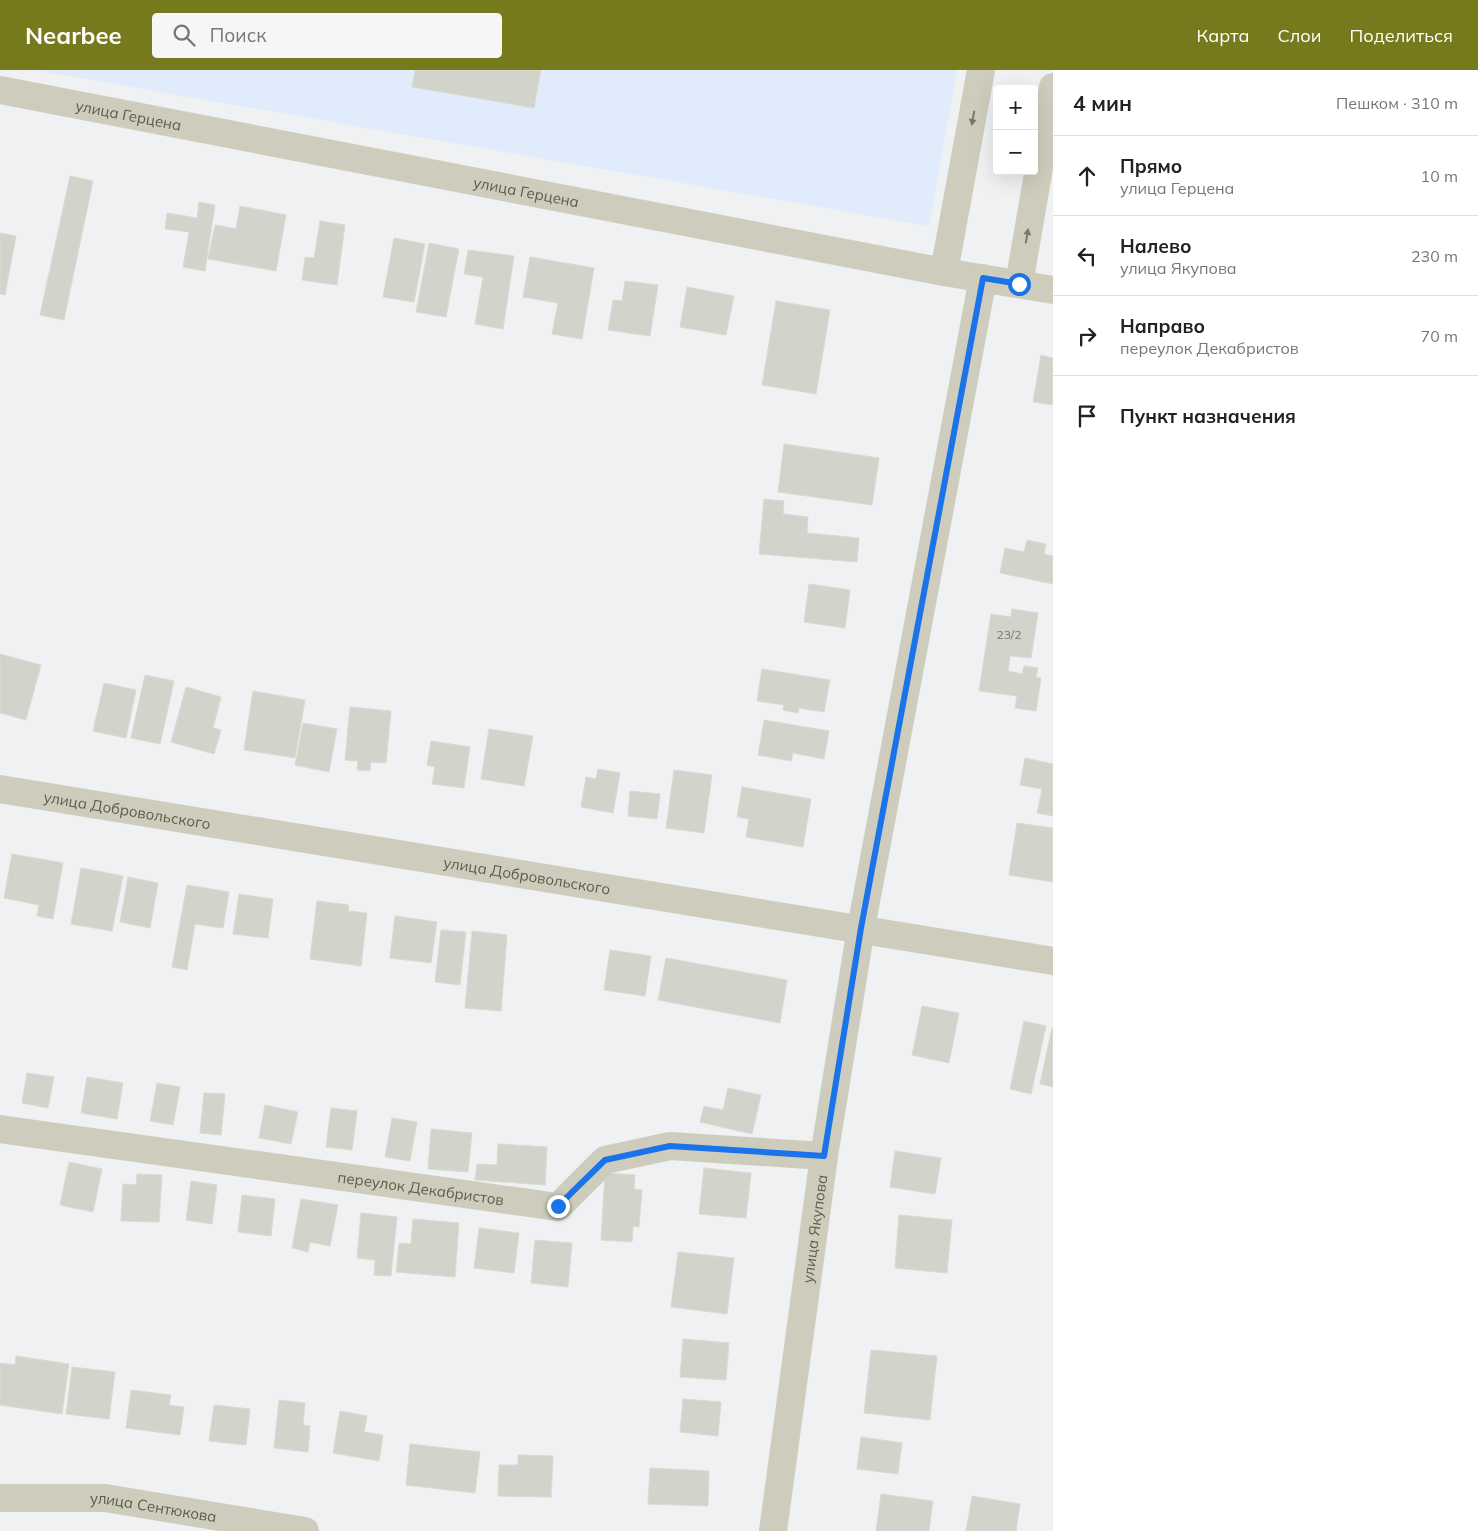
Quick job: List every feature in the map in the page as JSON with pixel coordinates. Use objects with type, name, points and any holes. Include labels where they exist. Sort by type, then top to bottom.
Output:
[{"type":"street","points":[[944,272],[981,70]]},
{"type":"street","points":[[1019,284],[1053,87]]},
{"type":"street","name":"улица Герцена","points":[[0,90],[944,272],[1053,290]]},
{"type":"street","name":"улица Якупова","points":[[773,1531],[824,1156],[861,928],[983,278]]},
{"type":"street","name":"улица Добровольского","points":[[0,789],[1053,960]]},
{"type":"street","name":"переулок Декабристов","points":[[0,1129],[558,1206],[605,1160],[670,1146],[824,1156]]},
{"type":"street","name":"улица Сентюкова","points":[[0,1498],[105,1498],[305,1531]]},
{"type":"shaded area","points":[[34,70],[957,70],[929,226]]},
{"type":"building","points":[[415,70],[541,70],[534,108],[412,87]]},
{"type":"building","points":[[70,176],[93,181],[64,320],[40,315]]},
{"type":"building","points":[[199,202],[215,205],[205,271],[183,267],[189,232],[165,229],[167,213],[197,218]]},
{"type":"building","points":[[240,206],[286,215],[276,271],[208,259],[215,225],[236,229]]},
{"type":"building","points":[[320,221],[345,225],[337,285],[302,280],[305,257],[314,258]]},
{"type":"building","points":[[0,233],[16,236],[5,295],[0,294]]},
{"type":"building","points":[[394,238],[425,244],[414,302],[383,297]]},
{"type":"building","points":[[429,243],[459,249],[446,317],[416,312]]},
{"type":"building","points":[[468,250],[514,256],[503,329],[475,324],[483,277],[464,274]]},
{"type":"building","points":[[530,257],[594,268],[582,339],[552,334],[558,303],[523,297]]},
{"type":"building","points":[[625,281],[658,285],[650,336],[608,330],[613,300],[622,301]]},
{"type":"building","points":[[687,287],[734,296],[726,335],[680,327]]},
{"type":"building","points":[[776,301],[830,310],[816,394],[762,385]]},
{"type":"building","points":[[1041,355],[1053,358],[1053,405],[1033,402]]},
{"type":"building","points":[[784,444],[879,458],[872,505],[778,492]]},
{"type":"building","points":[[764,499],[784,501],[783,514],[808,517],[807,533],[859,538],[857,562],[759,554]]},
{"type":"building","points":[[1027,540],[1046,544],[1044,554],[1053,556],[1053,584],[1000,573],[1005,548],[1024,552]]},
{"type":"building","points":[[809,584],[850,590],[845,628],[804,622]]},
{"type":"building","points":[[1012,609],[1038,613],[1031,658],[1010,656],[1008,671],[1022,674],[1024,666],[1038,668],[1036,677],[1041,678],[1036,711],[1015,708],[1017,696],[979,691],[991,614],[1011,617]]},
{"type":"building","points":[[0,654],[41,665],[26,720],[0,713]]},
{"type":"building","points":[[762,669],[830,680],[824,712],[799,708],[798,713],[783,710],[784,705],[757,701]]},
{"type":"building","points":[[145,675],[174,681],[160,744],[131,738]]},
{"type":"building","points":[[104,683],[136,690],[126,738],[93,731]]},
{"type":"building","points":[[186,687],[221,697],[213,728],[221,730],[214,754],[171,742]]},
{"type":"building","points":[[253,691],[305,700],[295,758],[244,750]]},
{"type":"building","points":[[350,707],[391,711],[386,763],[371,762],[370,771],[357,770],[358,761],[345,760]]},
{"type":"building","points":[[764,720],[829,731],[824,759],[793,753],[791,761],[758,755]]},
{"type":"building","points":[[303,723],[337,729],[329,772],[295,765]]},
{"type":"building","points":[[489,729],[533,736],[524,786],[481,779]]},
{"type":"building","points":[[431,741],[470,747],[464,788],[432,784],[435,767],[427,765]]},
{"type":"building","points":[[1025,758],[1053,764],[1053,816],[1037,813],[1042,789],[1020,785]]},
{"type":"building","points":[[598,769],[620,773],[613,813],[581,807],[586,777],[596,779]]},
{"type":"building","points":[[674,770],[712,775],[704,833],[666,828]]},
{"type":"building","points":[[742,787],[811,799],[803,847],[746,837],[749,819],[737,817]]},
{"type":"building","points":[[630,791],[660,794],[657,819],[628,816]]},
{"type":"building","points":[[1017,823],[1053,828],[1053,882],[1009,875]]},
{"type":"building","points":[[12,854],[63,863],[53,919],[37,916],[39,905],[4,898]]},
{"type":"building","points":[[81,868],[123,876],[112,931],[71,924]]},
{"type":"building","points":[[128,877],[158,883],[150,928],[120,922]]},
{"type":"building","points":[[187,885],[229,892],[223,928],[195,924],[187,970],[172,967]]},
{"type":"building","points":[[239,894],[273,899],[268,938],[233,934]]},
{"type":"building","points":[[317,901],[349,905],[348,911],[367,913],[361,966],[310,959]]},
{"type":"building","points":[[395,916],[437,922],[431,963],[390,958]]},
{"type":"building","points":[[441,930],[466,932],[460,985],[435,982]]},
{"type":"building","points":[[472,931],[507,935],[501,1011],[465,1008]]},
{"type":"building","points":[[610,950],[651,956],[645,996],[604,990]]},
{"type":"building","points":[[666,958],[787,980],[780,1023],[658,1000]]},
{"type":"building","points":[[922,1006],[959,1013],[949,1063],[912,1055]]},
{"type":"building","points":[[1024,1021],[1046,1026],[1031,1094],[1010,1089]]},
{"type":"building","points":[[1053,1028],[1053,1087],[1040,1084]]},
{"type":"building","points":[[27,1073],[54,1077],[48,1108],[22,1103]]},
{"type":"building","points":[[87,1077],[123,1083],[117,1119],[81,1113]]},
{"type":"building","points":[[157,1083],[180,1087],[173,1125],[150,1121]]},
{"type":"building","points":[[728,1088],[761,1095],[752,1134],[700,1122],[704,1106],[723,1110]]},
{"type":"building","points":[[204,1093],[225,1094],[221,1135],[200,1133]]},
{"type":"building","points":[[265,1105],[298,1112],[291,1144],[259,1138]]},
{"type":"building","points":[[331,1108],[357,1111],[352,1150],[326,1147]]},
{"type":"building","points":[[392,1118],[417,1122],[410,1161],[385,1157]]},
{"type":"building","points":[[431,1129],[472,1133],[468,1172],[428,1169]]},
{"type":"building","points":[[498,1144],[547,1147],[545,1185],[475,1180],[477,1164],[497,1165]]},
{"type":"building","points":[[895,1151],[941,1158],[935,1194],[890,1187]]},
{"type":"building","points":[[69,1162],[102,1169],[93,1212],[60,1205]]},
{"type":"building","points":[[704,1168],[751,1173],[746,1218],[699,1214]]},
{"type":"building","points":[[605,1173],[635,1175],[634,1189],[642,1190],[639,1227],[633,1226],[632,1242],[601,1240]]},
{"type":"building","points":[[137,1174],[162,1175],[159,1222],[121,1221],[123,1184],[136,1185]]},
{"type":"building","points":[[191,1181],[217,1185],[212,1224],[186,1220]]},
{"type":"building","points":[[242,1195],[275,1199],[271,1236],[238,1232]]},
{"type":"building","points":[[301,1199],[338,1205],[330,1246],[310,1242],[308,1252],[292,1248]]},
{"type":"building","points":[[361,1213],[397,1217],[391,1276],[374,1275],[375,1260],[357,1258]]},
{"type":"building","points":[[899,1215],[952,1220],[947,1273],[895,1268]]},
{"type":"building","points":[[413,1219],[459,1223],[455,1277],[396,1272],[399,1243],[411,1244]]},
{"type":"building","points":[[479,1228],[519,1233],[514,1273],[474,1268]]},
{"type":"building","points":[[535,1240],[572,1243],[568,1287],[531,1283]]},
{"type":"building","points":[[678,1252],[734,1258],[727,1314],[671,1307]]},
{"type":"building","points":[[683,1339],[729,1343],[726,1380],[680,1377]]},
{"type":"building","points":[[871,1350],[937,1356],[930,1420],[864,1413]]},
{"type":"building","points":[[16,1356],[69,1364],[62,1414],[0,1405],[0,1363],[15,1365]]},
{"type":"building","points":[[72,1367],[115,1372],[109,1419],[66,1414]]},
{"type":"building","points":[[131,1390],[171,1395],[169,1405],[184,1407],[180,1435],[126,1428]]},
{"type":"building","points":[[683,1399],[721,1402],[718,1436],[680,1432]]},
{"type":"building","points":[[279,1400],[305,1403],[303,1425],[310,1426],[308,1452],[274,1448]]},
{"type":"building","points":[[214,1405],[250,1409],[246,1445],[209,1441]]},
{"type":"building","points":[[340,1411],[367,1416],[364,1432],[383,1435],[379,1461],[333,1453]]},
{"type":"building","points":[[861,1437],[902,1443],[898,1474],[857,1469]]},
{"type":"building","points":[[410,1444],[480,1452],[475,1493],[406,1485]]},
{"type":"building","points":[[518,1455],[553,1456],[551,1497],[498,1496],[499,1465],[518,1465]]},
{"type":"building","points":[[650,1468],[709,1471],[708,1506],[648,1504]]},
{"type":"building","points":[[881,1494],[933,1501],[929,1531],[876,1531]]},
{"type":"building","points":[[972,1496],[1020,1504],[1016,1531],[966,1531]]},
{"type":"route","points":[[558,1206],[605,1160],[670,1146],[824,1156],[861,928],[983,278],[1019,284]]}]
